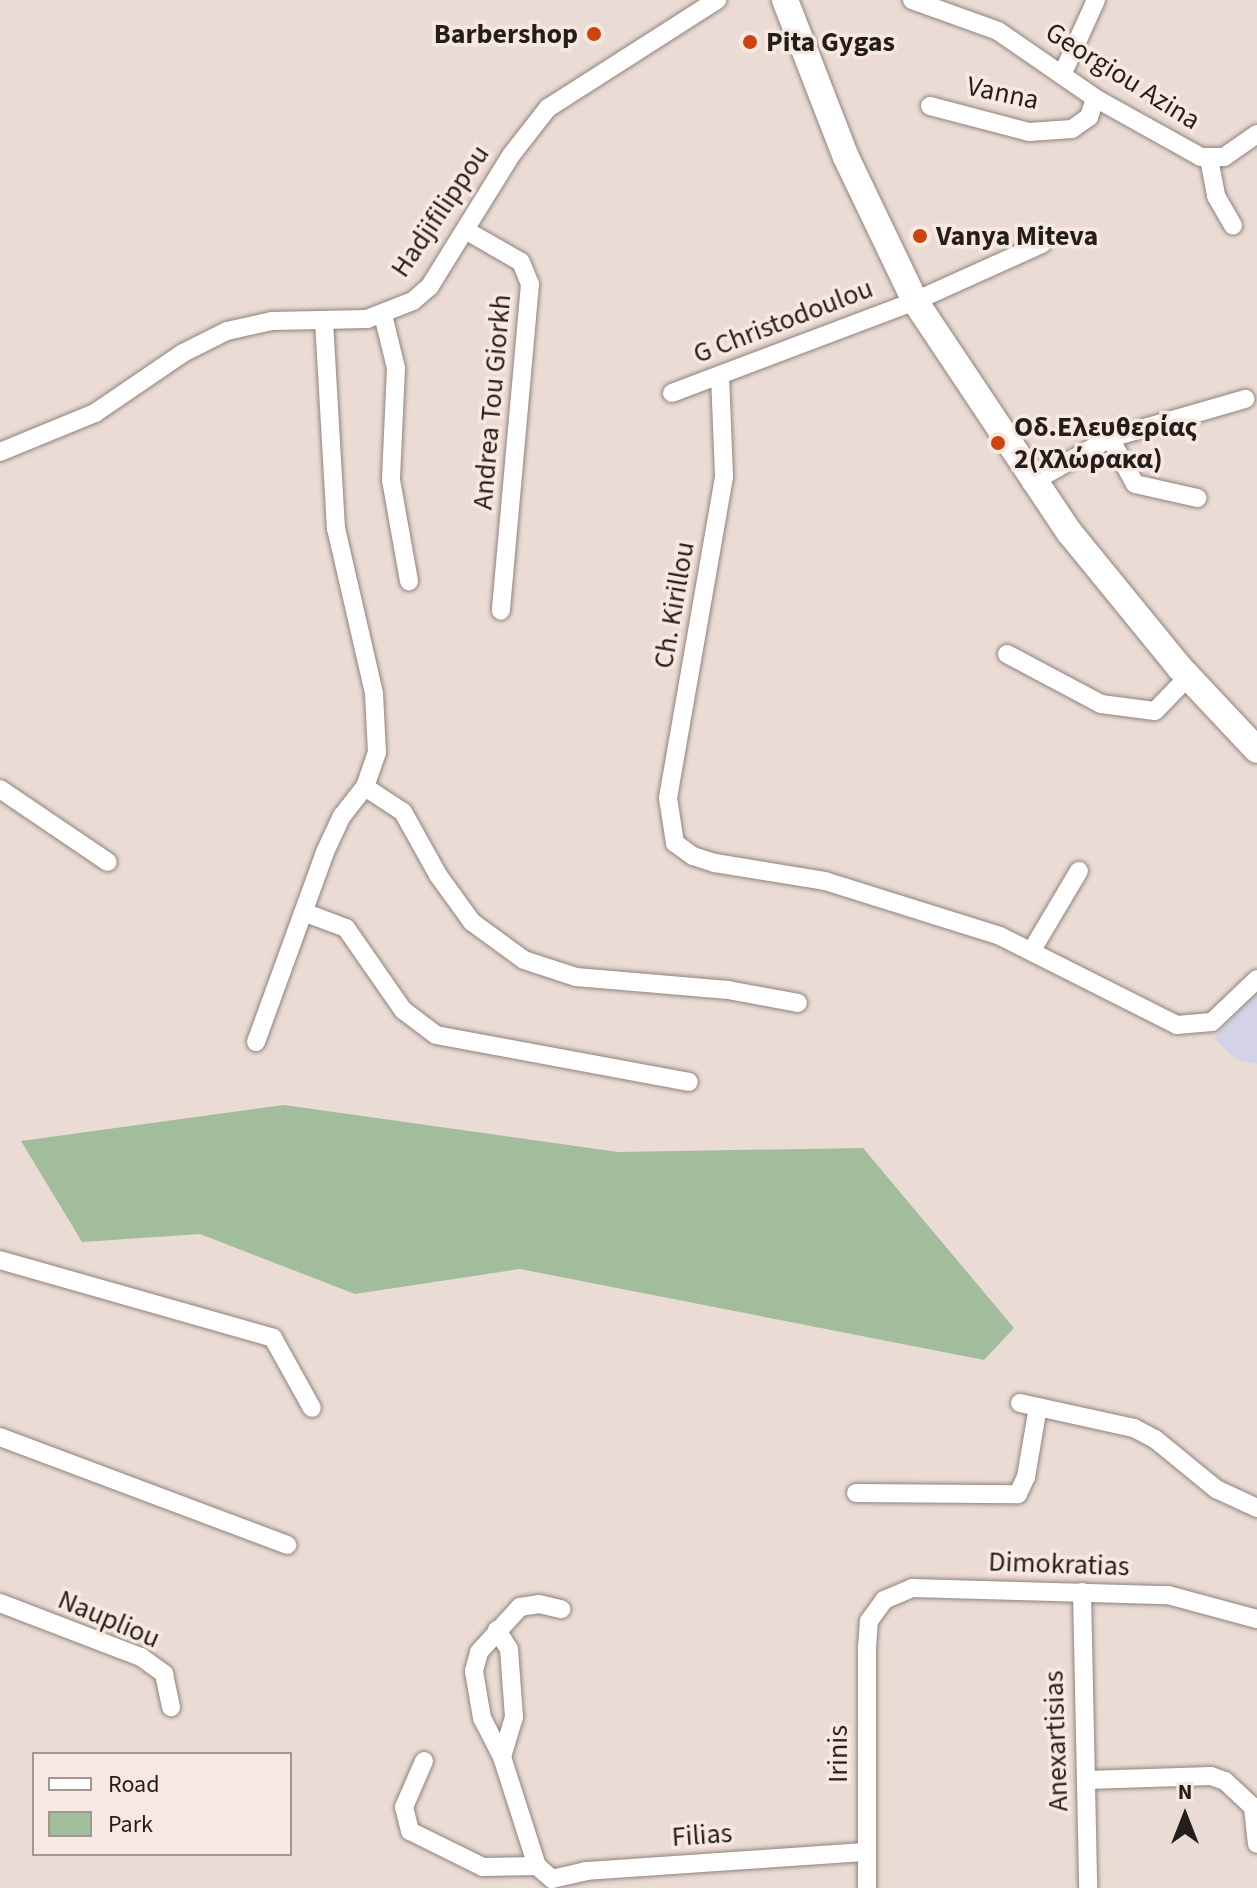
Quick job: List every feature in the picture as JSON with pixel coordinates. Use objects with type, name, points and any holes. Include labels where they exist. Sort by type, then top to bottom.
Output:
[{"type":"main road","points":[[785,0],[846,157],[915,301],[1031,483],[1188,677],[1257,750]]},
{"type":"street","name":"Hadjifilippou","points":[[0,452],[95,413],[206,340],[272,321],[324,321],[383,315],[430,286],[467,231],[512,154],[548,108],[717,0]]},
{"type":"street","name":"Georgiou Azina","points":[[912,0],[981,22],[1095,98],[1209,159],[1229,155],[1257,134]]},
{"type":"street","points":[[1062,75],[1096,0]]},
{"type":"street","name":"Vanna","points":[[930,106],[1029,132],[1072,129],[1089,117],[1095,98]]},
{"type":"street","points":[[1209,159],[1216,196],[1233,225]]},
{"type":"street","name":"Andrea Tou Giorkh","points":[[467,231],[521,262],[530,284],[501,611]]},
{"type":"street","name":"G Christodoulou","points":[[672,393],[915,301],[1042,244]]},
{"type":"street","points":[[383,315],[396,368],[391,480],[409,581]]},
{"type":"street","points":[[256,1042],[306,913],[333,832],[365,787],[377,753],[378,715],[336,529],[324,321]]},
{"type":"street","name":"Ch. Kirillou","points":[[720,376],[724,477],[668,798],[675,843],[693,856],[715,863],[857,889],[1032,950]]},
{"type":"street","points":[[1031,483],[1110,438],[1245,399]]},
{"type":"street","points":[[1110,438],[1135,484],[1197,498]]},
{"type":"street","points":[[1007,654],[1101,704],[1115,706],[1155,711],[1188,677]]},
{"type":"street","points":[[365,787],[403,812],[438,875],[472,922],[524,960],[576,977],[728,990],[798,1003]]},
{"type":"street","points":[[0,789],[108,862]]},
{"type":"street","points":[[1079,871],[1032,950],[1177,1025],[1212,1022],[1257,979]]},
{"type":"street","points":[[306,913],[346,928],[403,1010],[436,1035],[689,1082]]},
{"type":"street","points":[[0,1260],[273,1338],[312,1408]]},
{"type":"street","points":[[856,1493],[1018,1494],[1026,1477],[1029,1405],[1134,1428],[1155,1439],[1216,1489],[1257,1508]]},
{"type":"street","points":[[0,1437],[287,1545]]},
{"type":"street","name":"Dimokratias","points":[[869,1621],[884,1600],[912,1588],[1168,1595],[1257,1619]]},
{"type":"street","name":"Anexartisias","points":[[1082,1592],[1088,1888]]},
{"type":"street","name":"Naupliou","points":[[0,1603],[141,1657],[164,1674],[171,1707]]},
{"type":"street","points":[[551,1884],[537,1866],[502,1757],[482,1718],[474,1682],[479,1652],[497,1630],[527,1604],[561,1609]]},
{"type":"street","name":"Irinis","points":[[867,1888],[869,1621]]},
{"type":"street","points":[[497,1630],[509,1649],[514,1717],[502,1757]]},
{"type":"street","points":[[424,1761],[404,1807],[410,1831],[483,1867],[537,1866]]},
{"type":"street","points":[[1087,1780],[1211,1776],[1225,1781],[1253,1807],[1257,1844]]},
{"type":"street","name":"Filias","points":[[551,1884],[586,1871],[866,1852]]},
{"type":"shaded area","points":[[1257,993],[1257,1064],[1235,1059],[1214,1038]]},
{"type":"green space","points":[[284,1105],[618,1152],[863,1148],[1014,1328],[984,1360],[520,1269],[355,1294],[200,1234],[82,1242],[21,1141]]},
{"type":"place","name":"Barbershop","points":[[594,34]]},
{"type":"place","name":"Pita Gygas","points":[[750,42]]},
{"type":"place","name":"Vanya Miteva","points":[[920,236]]},
{"type":"place","name":"Οδ.Ελευθερίας 2(Χλώρακα)","points":[[998,443]]}]
